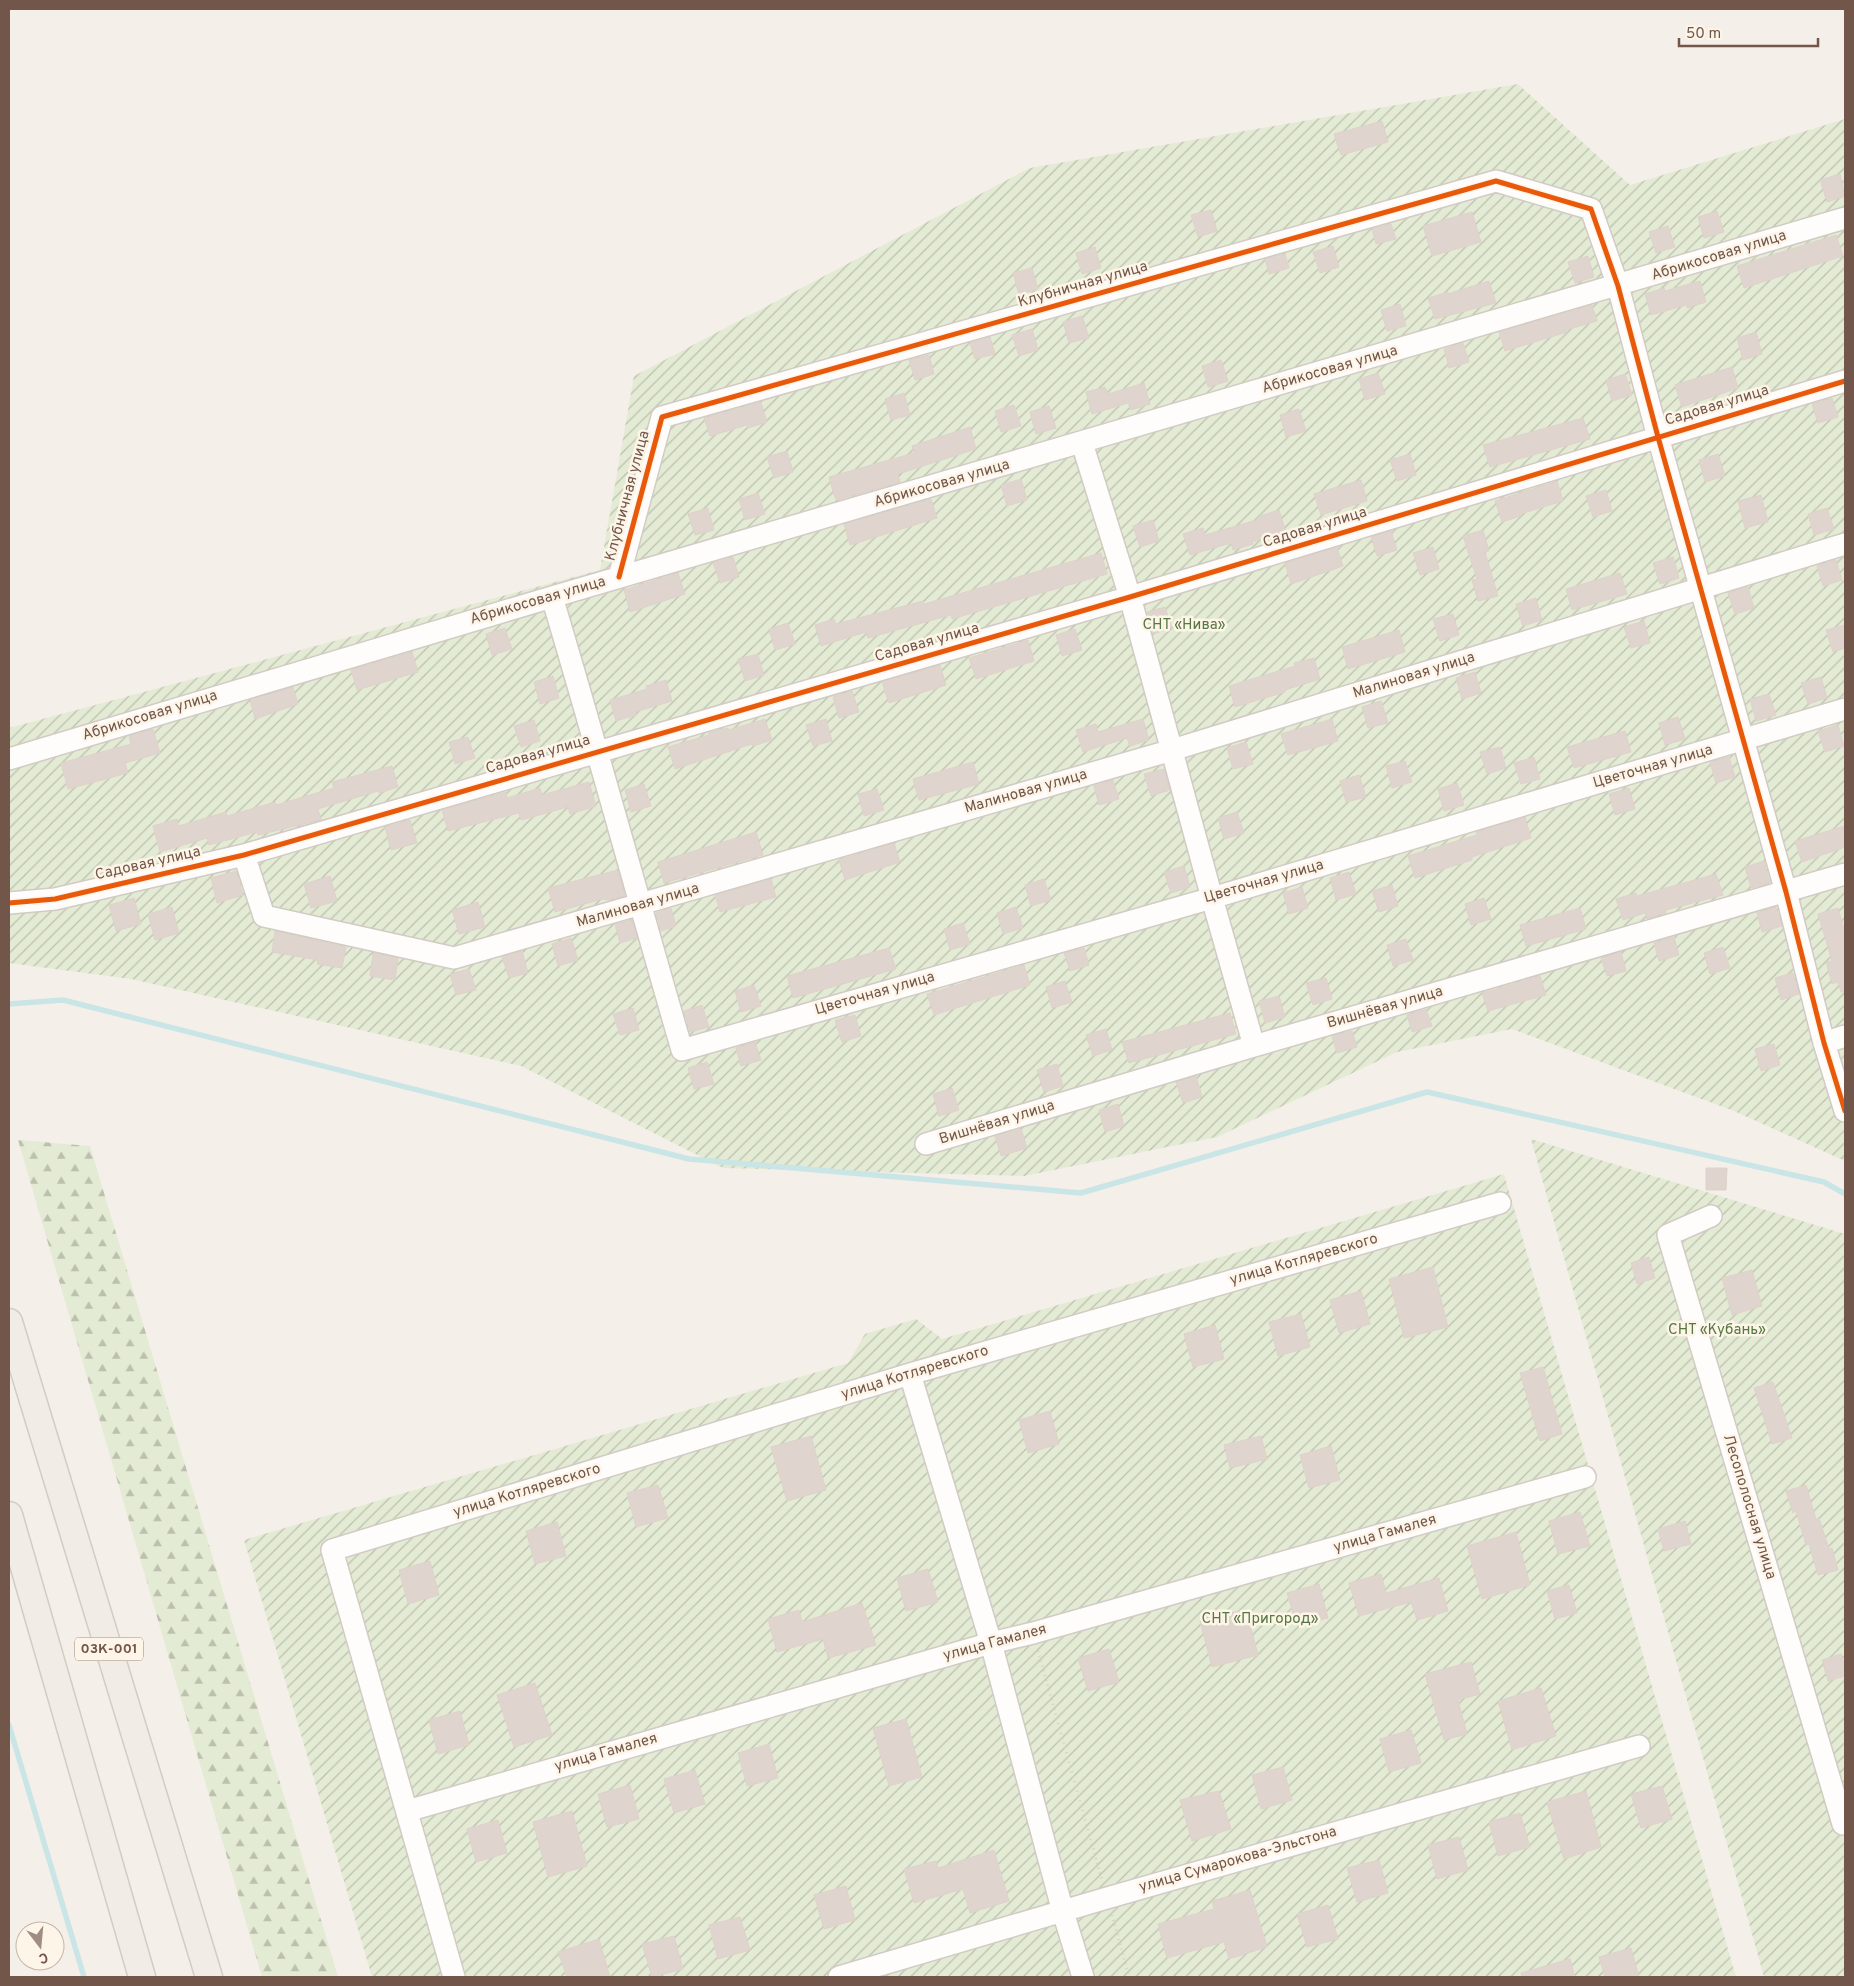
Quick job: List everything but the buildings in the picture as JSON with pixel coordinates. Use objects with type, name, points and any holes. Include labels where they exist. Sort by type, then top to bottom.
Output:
[{"type":"main road","name":"03К-001","points":[[9,1322],[209,1977]]},
{"type":"main road","points":[[9,1515],[142,1977]]},
{"type":"street","name":"Клубничная улица","points":[[620,577],[662,418],[1496,181],[1591,209],[1618,286]]},
{"type":"street","name":"Абрикосовая улица","points":[[9,759],[552,597],[1845,218]]},
{"type":"street","points":[[1618,286],[1658,437],[1786,892],[1824,1043],[1845,1111]]},
{"type":"street","name":"Садовая улица","points":[[10,899],[55,899],[244,855],[1130,597],[1845,381]]},
{"type":"street","points":[[1082,443],[1130,597],[1254,1046]]},
{"type":"street","name":"Малиновая улица","points":[[244,855],[264,916],[454,958],[640,906],[1172,750],[1845,544]]},
{"type":"street","points":[[552,597],[598,751],[640,906]]},
{"type":"street","name":"Цветочная улица","points":[[640,906],[682,1050],[1212,898],[1845,709]]},
{"type":"street","name":"Вишнёвая улица","points":[[926,1144],[1254,1046],[1845,874]]},
{"type":"street","points":[[1824,1043],[1845,1036]]},
{"type":"street","name":"улица Котляревского","points":[[407,1811],[332,1550],[910,1374],[1500,1203]]},
{"type":"street","name":"Лесополосная улица","points":[[1711,1216],[1668,1236],[1844,1823]]},
{"type":"street","points":[[910,1374],[991,1643],[1063,1912],[1083,1977]]},
{"type":"street","name":"улица Гамалея","points":[[407,1811],[991,1643],[1033,1633],[1585,1477]]},
{"type":"street","name":"улица Сумарокова-Эльстона","points":[[839,1977],[1107,1898],[1639,1746]]},
{"type":"street","points":[[407,1811],[454,1977]]},
{"type":"path","points":[[1033,1633],[1129,1977]]},
{"type":"green space","name":"СНТ «Нива»","points":[[1518,84],[1630,185],[1845,119],[1845,1161],[1734,1111],[1512,1029],[1397,1052],[1217,1137],[1024,1176],[723,1168],[521,1066],[131,979],[9,963],[9,728],[600,570],[634,376],[1030,168]]},
{"type":"green space","name":"СНТ «Кубань»","points":[[1531,1139],[1845,1234],[1845,1977],[1764,1977]]},
{"type":"green space","points":[[18,1140],[90,1146],[338,1977],[262,1977]]},
{"type":"green space","name":"СНТ «Пригород»","points":[[1504,1174],[1736,1977],[372,1977],[244,1540],[848,1363],[865,1334],[916,1319],[942,1339]]},
{"type":"waterway","points":[[9,1004],[63,1000],[689,1159],[1081,1193],[1427,1092],[1824,1182],[1845,1194]]},
{"type":"waterway","points":[[9,1725],[84,1977]]},
{"type":"cycle path","points":[[619,577],[662,417],[1496,181],[1591,209],[1618,286],[1658,437],[1786,892],[1824,1043],[1845,1111]]},
{"type":"cycle path","points":[[9,903],[55,899],[244,855],[1130,597],[1845,381]]}]
